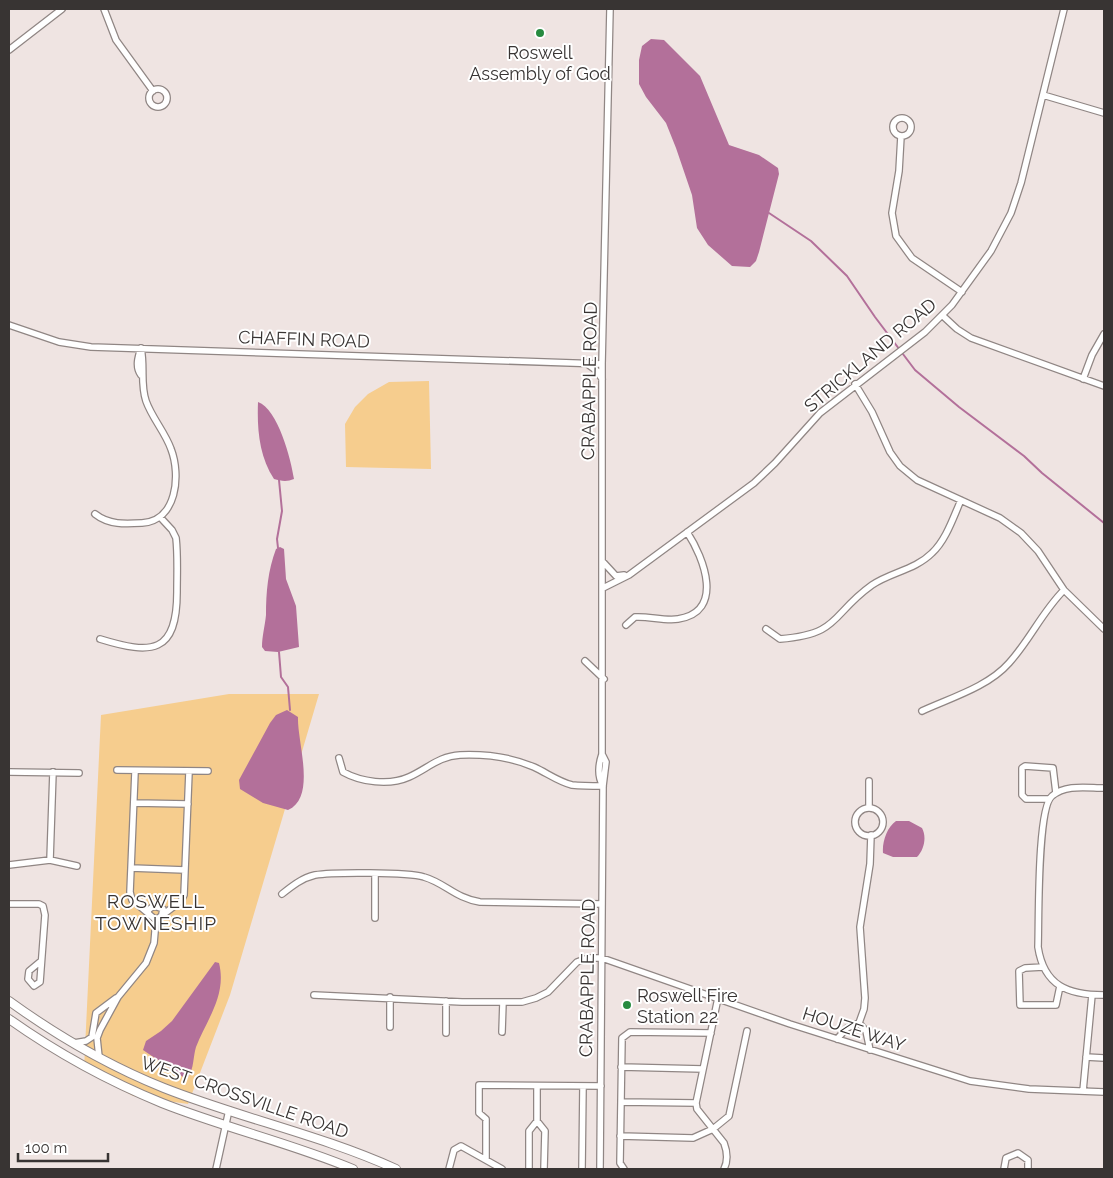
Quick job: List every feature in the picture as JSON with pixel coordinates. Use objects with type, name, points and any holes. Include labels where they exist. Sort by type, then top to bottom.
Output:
[{"type":"main road","name":"WEST CROSSVILLE ROAD","points":[[9,1001],[74,1043],[164,1088],[348,1149],[396,1169]]},
{"type":"main road","name":"WEST CROSSVILLE ROAD","points":[[9,1020],[40,1041],[118,1084],[164,1104],[349,1168]]},
{"type":"street","points":[[9,50],[62,9]]},
{"type":"street","points":[[104,9],[116,40],[153,91]]},
{"type":"street","name":"CRABAPPLE ROAD","points":[[600,1169],[603,786],[598,778],[602,754],[604,679],[602,364],[610,9]]},
{"type":"street","name":"STRICKLAND ROAD","points":[[604,588],[629,575],[754,483],[776,463],[820,413],[943,316],[991,251],[1011,213],[1021,183],[1064,9]]},
{"type":"street","points":[[1043,95],[1104,113]]},
{"type":"street","points":[[901,136],[900,171],[892,213],[896,236],[912,258],[962,292]]},
{"type":"street","points":[[943,316],[957,329],[971,338],[1104,386]]},
{"type":"street","name":"CHAFFIN ROAD","points":[[9,324],[59,342],[91,347],[602,364]]},
{"type":"street","points":[[1084,379],[1092,355],[1104,334]]},
{"type":"street","points":[[95,514],[106,522],[144,523],[160,517],[172,502],[174,493],[174,456],[166,436],[147,403],[141,375],[138,371],[138,358],[141,348]]},
{"type":"street","points":[[586,363],[597,371],[602,380]]},
{"type":"street","points":[[855,384],[872,412],[890,452],[900,466],[917,480],[1000,518],[1021,533],[1038,551],[1064,590],[1104,629]]},
{"type":"street","points":[[766,629],[780,639],[802,637],[822,631],[835,622],[872,585],[912,568],[934,552],[962,500]]},
{"type":"street","points":[[100,640],[136,649],[149,648],[167,639],[174,629],[177,615],[176,538],[160,517]]},
{"type":"street","points":[[626,625],[635,617],[676,619],[689,616],[698,612],[706,602],[708,587],[699,552],[687,532]]},
{"type":"street","points":[[603,563],[616,576],[629,575]]},
{"type":"street","points":[[922,711],[986,681],[1002,670],[1015,656],[1045,610],[1064,590]]},
{"type":"street","points":[[585,660],[604,679]]},
{"type":"street","points":[[339,758],[343,772],[355,779],[370,781],[398,781],[440,758],[480,755],[502,757],[534,767],[572,785],[603,786]]},
{"type":"street","points":[[1048,799],[1026,799],[1022,795],[1022,768],[1025,766],[1053,768],[1056,793]]},
{"type":"street","points":[[117,770],[135,772],[208,771]]},
{"type":"street","points":[[9,772],[79,773]]},
{"type":"street","points":[[50,860],[53,772]]},
{"type":"street","points":[[135,772],[130,892],[132,900],[156,920]]},
{"type":"street","points":[[74,1043],[94,1038],[118,997],[146,963],[154,943],[156,920],[180,901],[184,895],[189,772]]},
{"type":"street","points":[[869,781],[870,808]]},
{"type":"street","points":[[1104,788],[1068,788],[1048,799],[1044,811],[1042,837],[1038,947],[1043,967],[1054,982],[1074,992],[1104,995]]},
{"type":"street","points":[[135,803],[188,804]]},
{"type":"street","points":[[870,808],[878,811],[882,819],[879,831],[871,835],[859,831],[855,822],[861,810],[870,808]]},
{"type":"street","points":[[859,1024],[865,998],[860,927],[870,864],[871,835]]},
{"type":"street","points":[[9,865],[50,860],[77,866]]},
{"type":"street","points":[[131,868],[185,870]]},
{"type":"street","points":[[282,894],[300,881],[315,875],[375,874],[422,876],[435,881],[464,899],[480,902],[602,904]]},
{"type":"street","points":[[375,874],[375,918]]},
{"type":"street","points":[[9,904],[39,904],[43,906],[45,915],[40,982],[34,986],[28,979],[29,971],[41,961]]},
{"type":"street","points":[[149,915],[148,910],[154,906],[163,908],[162,914]]},
{"type":"street","points":[[314,995],[446,1001],[522,1002],[536,998],[557,984],[576,962],[588,958],[602,958]]},
{"type":"street","name":"HOUZE WAY","points":[[602,958],[837,1039],[970,1081],[1014,1088],[1104,1092]]},
{"type":"street","points":[[1043,967],[1026,968],[1020,972],[1020,1004],[1056,1005],[1060,986]]},
{"type":"street","points":[[1083,1091],[1092,995]]},
{"type":"street","points":[[99,1057],[94,1038],[96,1013],[118,997]]},
{"type":"street","points":[[390,997],[390,1027]]},
{"type":"street","points":[[718,998],[696,1103],[697,1109],[726,1150],[724,1169]]},
{"type":"street","points":[[446,1001],[446,1033]]},
{"type":"street","points":[[502,1032],[503,1002]]},
{"type":"street","points":[[837,1039],[847,1028],[859,1024]]},
{"type":"street","points":[[859,1024],[866,1030],[870,1050]]},
{"type":"street","points":[[620,1136],[693,1138],[712,1129],[729,1116],[747,1031]]},
{"type":"street","points":[[624,1169],[620,1163],[622,1038],[626,1033],[711,1033]]},
{"type":"street","points":[[1086,1057],[1104,1058]]},
{"type":"street","points":[[621,1067],[703,1069]]},
{"type":"street","points":[[486,1159],[486,1119],[479,1113],[479,1085],[601,1086]]},
{"type":"street","points":[[537,1086],[537,1121],[545,1131],[544,1169]]},
{"type":"street","points":[[582,1169],[583,1086]]},
{"type":"street","points":[[621,1102],[696,1103]]},
{"type":"street","points":[[216,1169],[229,1110]]},
{"type":"street","points":[[529,1169],[529,1131],[537,1121]]},
{"type":"street","points":[[449,1169],[456,1146],[465,1146],[502,1169]]},
{"type":"street","points":[[1004,1169],[1006,1158],[1018,1153],[1028,1160],[1028,1169]]},
{"type":"shaded area","points":[[651,39],[664,40],[700,76],[729,145],[759,155],[778,168],[779,174],[759,252],[756,261],[750,267],[732,266],[708,245],[697,228],[692,195],[666,123],[646,97],[639,84],[639,60],[642,46]]},
{"type":"shaded area","points":[[429,381],[431,469],[346,467],[345,424],[355,407],[368,394],[389,382]]},
{"type":"shaded area","points":[[258,402],[265,406],[272,414],[277,424],[287,448],[294,479],[284,481],[274,479],[269,470],[260,442]]},
{"type":"shaded area","points":[[280,547],[284,549],[286,579],[296,606],[299,647],[278,652],[265,651],[262,643],[268,581],[276,549]]},
{"type":"shaded area","points":[[229,694],[319,694],[230,995],[188,1104],[133,1096],[84,1069],[101,715]]},
{"type":"shaded area","points":[[287,710],[298,717],[304,768],[302,794],[297,803],[288,810],[263,803],[240,789],[239,780],[270,723],[276,715]]},
{"type":"shaded area","points":[[896,821],[909,821],[922,828],[924,843],[917,857],[893,857],[883,853],[886,835]]},
{"type":"shaded area","points":[[215,962],[219,963],[221,975],[218,996],[196,1047],[190,1074],[188,1077],[183,1077],[143,1050],[146,1041],[172,1021]]},
{"type":"waterway","points":[[769,213],[811,241],[847,276],[915,370],[959,407],[1024,456],[1104,523]]},
{"type":"waterway","points":[[278,548],[277,539],[282,511],[279,480]]},
{"type":"waterway","points":[[279,652],[281,677],[288,687],[290,710]]},
{"type":"place","name":"Roswell Assembly of God","points":[[540,33]]},
{"type":"place","name":"Roswell Fire Station 22","points":[[627,1005]]},
{"type":"district","name":"ROSWELL TOWNESHIP","points":[[156,912]]}]
